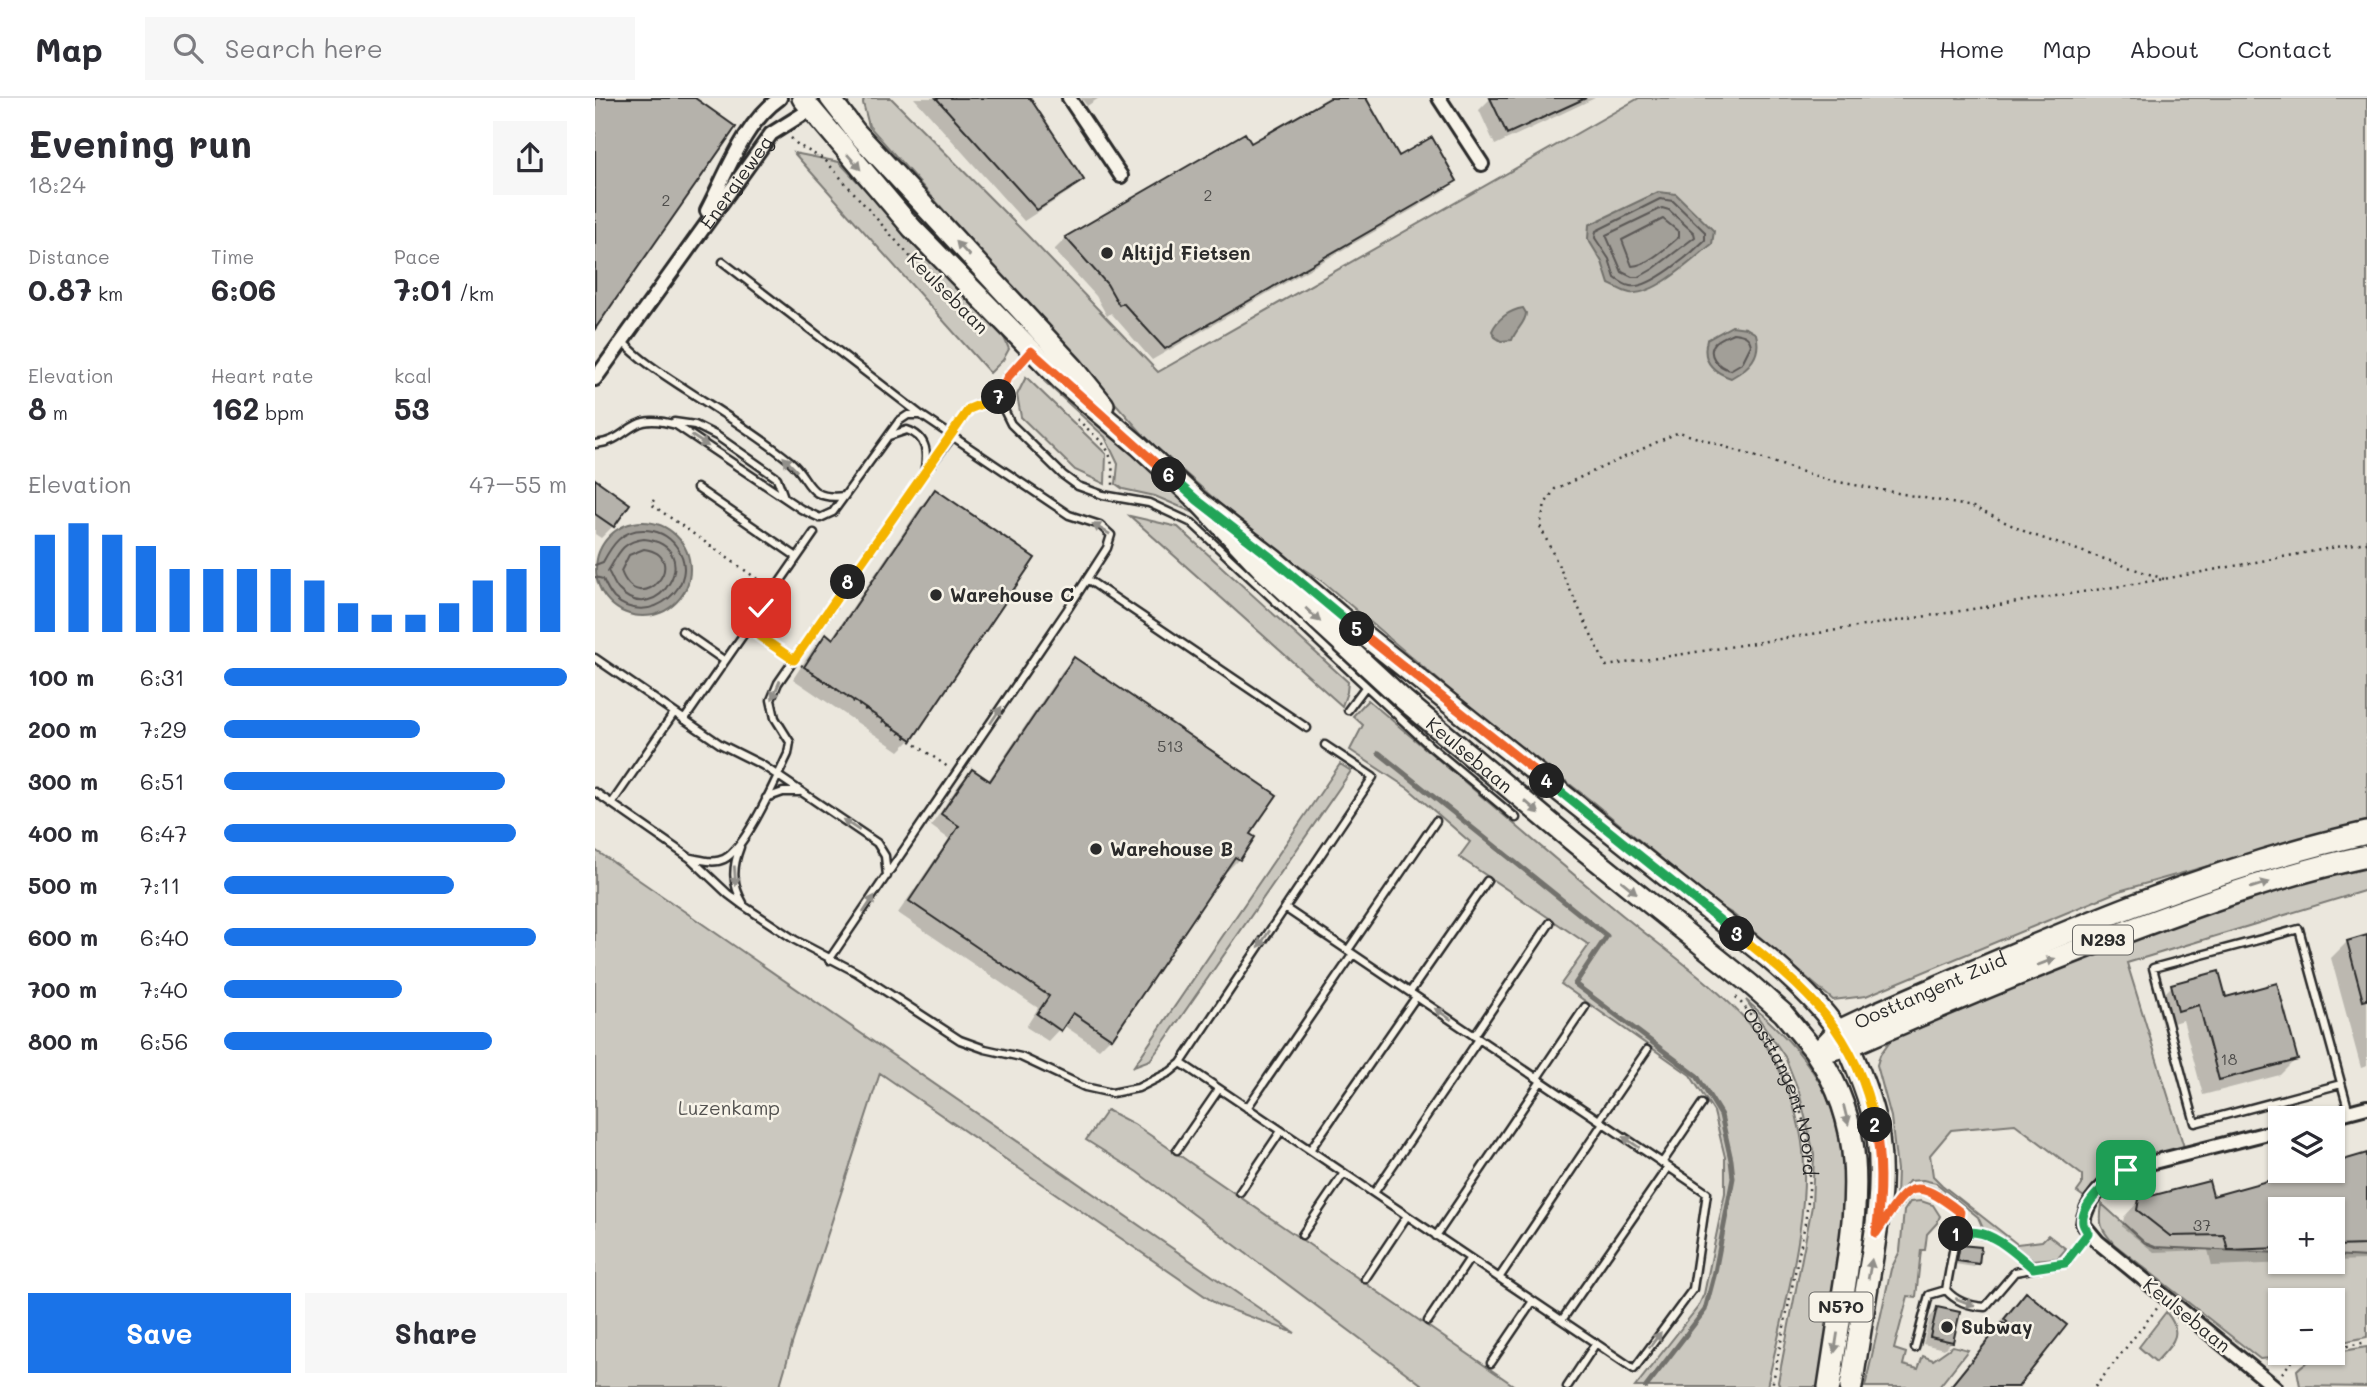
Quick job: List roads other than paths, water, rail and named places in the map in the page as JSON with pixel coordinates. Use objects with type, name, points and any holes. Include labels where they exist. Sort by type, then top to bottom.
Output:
[{"type":"main road","name":"Keulsebaan","points":[[817,101],[912,228],[1038,344],[1197,500],[1262,569],[1405,700],[1576,844],[1750,984],[1783,1013],[1817,1054]]},
{"type":"main road","name":"Keulsebaan","points":[[1197,500],[1768,958],[1803,989],[1843,1039]]},
{"type":"main road","name":"Oosttangent Zuid","points":[[1817,1054],[1988,965],[2161,893],[2263,860],[2367,833]]},
{"type":"main road","name":"Oosttangent Zuid","points":[[1843,1039],[2204,902],[2367,856]]},
{"type":"main road","name":"N570","points":[[1843,1039],[1869,1098],[1878,1138],[1880,1189],[1876,1233],[1851,1387]]},
{"type":"main road","name":"N570","points":[[1817,1054],[1843,1104],[1854,1149],[1856,1177],[1853,1227],[1829,1387]]},
{"type":"street","name":"Energieweg","points":[[685,252],[745,138],[765,108],[780,98]]},
{"type":"street","points":[[1069,98],[1121,176]]},
{"type":"street","points":[[1439,98],[1482,164]]},
{"type":"street","name":"Energieweg","points":[[595,380],[759,149],[781,126],[817,101]]},
{"type":"street","points":[[2345,1113],[2367,1107]]},
{"type":"street","points":[[2093,1238],[2083,1224],[2084,1211],[2111,1178],[2126,1170],[2268,1133]]},
{"type":"street","name":"Keulsebaan","points":[[2093,1238],[2274,1386]]},
{"type":"lane","points":[[723,262],[952,438],[1069,515],[1100,525],[1111,535],[1107,548],[1087,579],[829,960]]},
{"type":"lane","points":[[622,341],[638,358],[793,463],[808,486],[820,494],[845,496]]},
{"type":"lane","points":[[1038,344],[1007,378],[1001,396],[1002,406],[1011,424],[1063,475],[1090,492],[1149,503],[1192,523],[1430,746],[1516,818]]},
{"type":"lane","points":[[744,906],[734,881],[734,865],[788,754],[790,742],[775,718],[771,700],[778,684],[924,473],[952,438],[969,409],[1001,396]]},
{"type":"lane","points":[[659,420],[675,425],[801,509],[820,518],[832,512],[899,421],[908,415],[921,415]]},
{"type":"lane","points":[[595,444],[605,443],[641,421],[659,420],[695,425],[717,436],[777,478],[784,497]]},
{"type":"lane","points":[[887,437],[902,430],[911,431],[918,436],[927,450],[924,473]]},
{"type":"lane","points":[[697,488],[797,557]]},
{"type":"lane","points":[[684,720],[814,533]]},
{"type":"lane","points":[[1087,579],[1307,728]]},
{"type":"lane","points":[[682,631],[725,661]]},
{"type":"lane","points":[[595,659],[720,744],[762,765],[877,843],[885,856],[887,877]]},
{"type":"lane","points":[[1348,710],[1366,686]]},
{"type":"lane","points":[[612,803],[674,713]]},
{"type":"lane","points":[[595,792],[690,858],[744,906],[795,940],[856,972],[960,1040],[1021,1057],[1085,1087],[1112,1093],[1138,1088],[1170,1072],[1181,1063],[1374,777],[1325,745]]},
{"type":"lane","points":[[766,798],[783,792],[801,792]]},
{"type":"lane","points":[[1247,1108],[1436,821]]},
{"type":"lane","points":[[690,858],[710,862],[724,859],[741,846]]},
{"type":"lane","points":[[1310,1150],[1487,880]]},
{"type":"lane","points":[[1181,1063],[1634,1369],[1693,1289],[1707,1193],[1285,908]]},
{"type":"lane","points":[[1374,1193],[1550,923]]},
{"type":"lane","points":[[2341,1084],[2195,1123],[2153,968],[2299,929],[2349,1112]]},
{"type":"lane","points":[[1436,1236],[1585,1007]]},
{"type":"lane","points":[[1499,1278],[1647,1050]]},
{"type":"lane","points":[[1177,1150],[1219,1088]]},
{"type":"lane","points":[[1562,1320],[1665,1165],[1702,1104]]},
{"type":"lane","points":[[1240,1192],[1281,1131]]},
{"type":"lane","points":[[1302,1235],[1344,1174]]},
{"type":"lane","points":[[1876,1233],[1903,1194],[1916,1188],[1936,1193],[1960,1212],[1946,1290]]},
{"type":"lane","points":[[1365,1279],[1407,1216]]},
{"type":"lane","points":[[1956,1235],[1967,1231],[1996,1238],[2033,1268]]},
{"type":"lane","points":[[1946,1290],[1952,1297],[1970,1307],[1985,1307],[2015,1272],[2065,1263],[2093,1238]]},
{"type":"lane","points":[[1428,1321],[1470,1258]]},
{"type":"lane","points":[[1915,1348],[1929,1295],[1946,1290]]},
{"type":"lane","points":[[1491,1363],[1533,1301]]},
{"type":"lane","points":[[1567,1387],[1596,1343]]},
{"type":"water","points":[[1658,192],[1676,194],[1714,231],[1712,244],[1662,283],[1651,289],[1630,293],[1609,284],[1602,262],[1588,239],[1589,225]]},
{"type":"water","points":[[1523,308],[1526,317],[1512,340],[1501,341],[1495,337],[1492,331],[1501,319]]},
{"type":"water","points":[[1732,326],[1746,328],[1756,334],[1757,349],[1752,360],[1731,378],[1710,365],[1706,347],[1707,340]]},
{"type":"water","points":[[643,522],[661,526],[676,536],[686,551],[690,569],[686,587],[676,602],[661,612],[643,616],[625,612],[610,602],[600,587],[596,569],[600,551],[610,536],[625,526]]},
{"type":"waterway","points":[[1379,753],[1607,936],[1575,984],[1697,1076],[1721,1115],[1733,1178],[1705,1310],[1646,1387]]},
{"type":"place","name":"Altijd Fietsen","points":[[1107,253]]},
{"type":"place","name":"Warehouse C","points":[[936,595]]},
{"type":"place","name":"Warehouse B","points":[[1096,849]]},
{"type":"place","name":"Subway","points":[[1947,1327]]},
{"type":"park label","name":"Luzenkamp","points":[[729,1108]]}]
